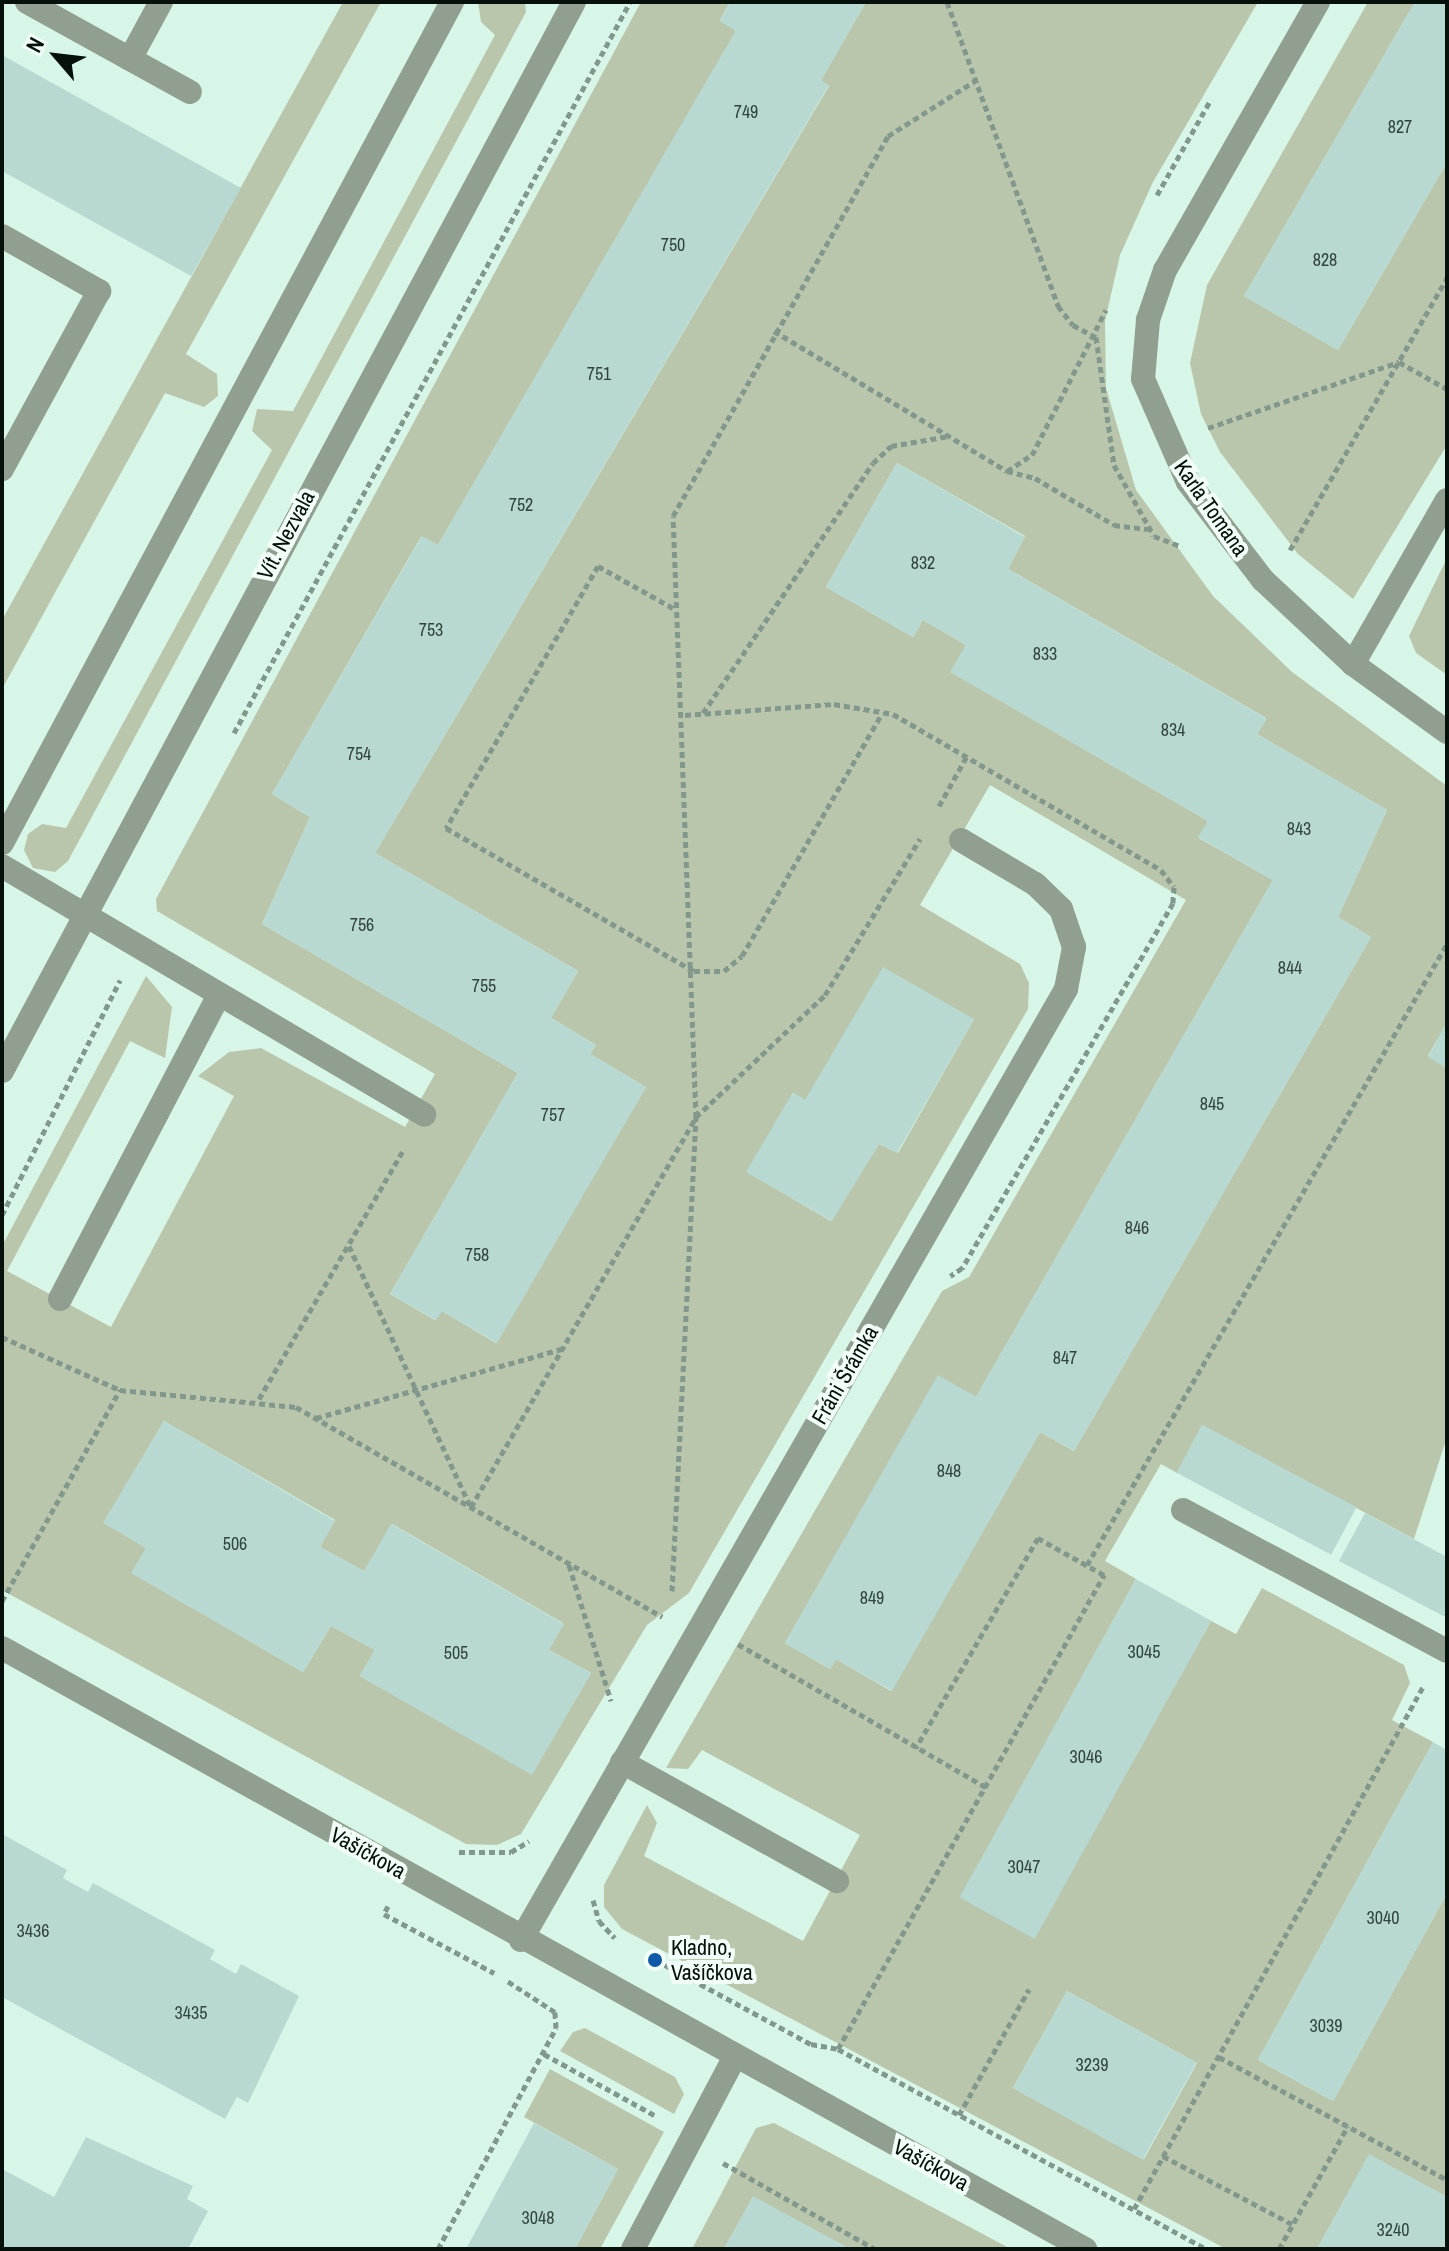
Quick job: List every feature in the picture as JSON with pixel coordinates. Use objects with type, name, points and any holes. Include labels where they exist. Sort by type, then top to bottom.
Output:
[{"type":"street","points":[[27,2],[190,92]]},
{"type":"street","points":[[130,59],[161,2]]},
{"type":"street","points":[[2,843],[452,2]]},
{"type":"street","name":"Vít. Nezvala","points":[[2,1071],[82,916],[574,2]]},
{"type":"street","name":"Karla Tomana","points":[[1318,2],[1165,270],[1148,320],[1143,379],[1170,449],[1206,510],[1263,580],[1353,664],[1447,732]]},
{"type":"street","points":[[2,236],[99,291],[2,469]]},
{"type":"street","points":[[1353,664],[1447,500]]},
{"type":"street","name":"Fráni Šrámka","points":[[521,1940],[1066,989],[1074,947],[1061,909],[1035,884],[961,840]]},
{"type":"street","points":[[2,866],[82,916],[424,1115]]},
{"type":"street","points":[[60,1299],[219,995]]},
{"type":"street","points":[[1183,1510],[1445,1650]]},
{"type":"street","name":"Vašíčkova","points":[[2,1648],[521,1940],[1085,2249]]},
{"type":"street","points":[[622,1762],[837,1881]]},
{"type":"street","points":[[633,2249],[734,2058]]},
{"type":"path","points":[[227,745],[630,2]]},
{"type":"path","points":[[947,2],[1058,306],[1096,337],[1107,437],[1141,519]]},
{"type":"path","points":[[672,1597],[696,1117],[685,715],[668,540],[676,504],[888,136],[975,81]]},
{"type":"path","points":[[1288,554],[1447,278]]},
{"type":"path","points":[[774,331],[1007,471],[1035,478],[1114,525],[1148,529]]},
{"type":"path","points":[[1007,471],[1032,455],[1096,337]]},
{"type":"path","points":[[1196,423],[1199,431],[1399,362],[1447,389]]},
{"type":"path","points":[[703,713],[873,463],[917,437],[949,436]]},
{"type":"path","points":[[673,608],[598,566],[446,828],[694,971],[724,971],[742,956],[880,717]]},
{"type":"path","points":[[685,715],[834,704],[880,717],[893,714],[967,756],[936,811]]},
{"type":"path","points":[[471,1507],[696,1117],[825,995],[928,825]]},
{"type":"path","points":[[1087,1565],[1447,944]]},
{"type":"path","points":[[2,1215],[137,947]]},
{"type":"path","points":[[259,1399],[424,1115]]},
{"type":"path","points":[[349,1245],[471,1507]]},
{"type":"path","points":[[2,1337],[120,1390],[259,1399],[316,1418],[663,1617],[667,1607]]},
{"type":"path","points":[[316,1418],[563,1348]]},
{"type":"path","points":[[16,1609],[2,1601],[120,1390]]},
{"type":"path","points":[[838,2049],[1104,1575],[1038,1538],[916,1748]]},
{"type":"path","points":[[568,1563],[612,1706]]},
{"type":"path","points":[[730,1640],[987,1788]]},
{"type":"path","points":[[1134,2209],[1445,1650]]},
{"type":"path","points":[[447,1846],[474,1856],[511,1852],[536,1835]]},
{"type":"path","points":[[595,1885],[599,1921],[627,1944]]},
{"type":"path","points":[[641,1952],[811,2044],[838,2049],[1207,2249]]},
{"type":"path","points":[[959,2115],[1029,1989]]},
{"type":"path","points":[[438,2249],[556,2028]]},
{"type":"path","points":[[544,2054],[875,2249]]},
{"type":"path","points":[[1219,2057],[1447,2180]]},
{"type":"path","points":[[1279,2249],[1348,2126]]},
{"type":"path","points":[[1163,2156],[1292,2224]]},
{"type":"green space","points":[[343,2],[381,2],[186,354],[217,374],[218,396],[204,407],[165,393],[2,689],[2,620]]},
{"type":"green space","points":[[478,2],[525,2],[526,12],[68,861],[55,872],[33,868],[24,850],[28,834],[42,824],[66,828],[272,450],[252,431],[257,409],[293,411],[495,35],[481,22]]},
{"type":"green space","points":[[641,2],[730,2],[720,20],[736,31],[438,545],[421,537],[272,794],[310,817],[262,924],[518,1073],[390,1294],[435,1320],[442,1311],[496,1343],[646,1087],[590,1054],[596,1045],[551,1018],[578,971],[375,853],[829,86],[821,80],[866,2],[1258,2],[1153,182],[1120,255],[1105,321],[1106,388],[1136,490],[1213,596],[1292,672],[1447,786],[1447,1023],[1428,1056],[1447,1068],[1447,1437],[1414,1539],[1202,1425],[1177,1473],[1161,1464],[1105,1561],[1136,1579],[992,1840],[1034,1938],[1211,1621],[1236,1634],[1262,1588],[1404,1665],[1410,1683],[1392,1720],[1433,1742],[1258,2060],[1333,2101],[1447,1893],[1447,2197],[1369,2155],[1317,2249],[1226,2249],[622,1929],[604,1907],[604,1885],[647,1805],[657,1823],[644,1856],[803,1941],[860,1835],[702,1750],[688,1769],[666,1768],[942,1291],[969,1277],[1186,900],[990,785],[920,905],[1020,964],[1029,983],[1028,1009],[689,1593],[647,1625],[521,1834],[497,1845],[466,1844],[2,1590],[2,1246],[146,976],[172,1007],[165,1058],[130,1041],[7,1271],[111,1327],[234,1096],[198,1076],[229,1052],[261,1048],[405,1127],[435,1074],[157,911],[156,899]],"holes":[[[897,463],[1025,536],[1008,569],[1266,718],[1257,734],[1387,810],[1338,917],[1371,937],[1074,1451],[1040,1432],[891,1691],[836,1659],[830,1669],[785,1643],[938,1376],[976,1397],[1273,880],[1199,838],[1208,821],[951,672],[966,645],[923,620],[913,637],[826,587]],[[974,1019],[898,1153],[879,1144],[831,1221],[747,1172],[793,1093],[805,1100]],[[164,1421],[335,1520],[320,1547],[364,1571],[392,1524],[563,1623],[549,1650],[591,1673],[532,1774],[360,1676],[375,1650],[331,1626],[303,1672],[132,1573],[146,1548],[104,1522]],[[1067,1991],[1197,2063],[1144,2159],[1013,2088]]]},
{"type":"green space","points":[[1368,2],[1415,2],[1244,296],[1338,350],[1447,162],[1447,445],[1353,599],[1298,554],[1220,452],[1201,414],[1190,363],[1207,285]]},
{"type":"green space","points":[[1447,558],[1447,675],[1416,653],[1409,636]]},
{"type":"green space","points":[[585,2028],[675,2077],[684,2094],[674,2114],[560,2051],[573,2032]]},
{"type":"green space","points":[[550,2069],[664,2132],[600,2249],[575,2249],[618,2169],[524,2117]]},
{"type":"green space","points":[[774,2123],[1011,2249],[850,2249],[753,2197],[724,2249],[692,2249],[756,2128]]},
{"type":"building","points":[[730,2],[866,2],[821,80],[829,85],[375,853],[578,971],[551,1018],[596,1045],[590,1054],[646,1087],[497,1343],[442,1311],[436,1320],[390,1294],[518,1073],[262,924],[310,817],[272,794],[422,536],[438,545],[736,31],[720,21]]},
{"type":"building","points":[[1415,2],[1447,2],[1447,162],[1338,350],[1244,296]]},
{"type":"building","points":[[2,55],[241,188],[191,276],[2,171]]},
{"type":"building","points":[[897,463],[1025,537],[1008,569],[1267,719],[1257,734],[1387,810],[1338,917],[1371,937],[1074,1451],[1040,1432],[892,1691],[836,1659],[830,1669],[785,1643],[938,1375],[976,1397],[1273,880],[1198,837],[1208,821],[950,672],[966,645],[923,620],[913,637],[826,587]]},
{"type":"building","points":[[883,967],[974,1019],[897,1153],[879,1144],[832,1221],[746,1172],[793,1092],[805,1100]]},
{"type":"building","points":[[1447,1023],[1447,1068],[1428,1057]]},
{"type":"building","points":[[164,1421],[335,1521],[320,1547],[364,1571],[391,1524],[564,1624],[549,1650],[591,1673],[532,1775],[360,1676],[375,1650],[331,1626],[303,1672],[131,1573],[146,1548],[103,1523]]},
{"type":"building","points":[[1202,1425],[1357,1507],[1331,1555],[1177,1473]]},
{"type":"building","points":[[1365,1513],[1447,1557],[1447,1618],[1339,1561]]},
{"type":"building","points":[[1136,1579],[1211,1621],[1035,1939],[960,1897]]},
{"type":"building","points":[[1433,1742],[1447,1750],[1447,1893],[1333,2101],[1258,2060]]},
{"type":"building","points":[[2,1834],[67,1870],[63,1878],[88,1892],[93,1883],[215,1950],[210,1959],[236,1974],[241,1964],[299,1996],[248,2103],[237,2097],[225,2119],[2,1997]]},
{"type":"building","points":[[1067,1991],[1196,2063],[1143,2160],[1013,2088]]},
{"type":"building","points":[[534,2123],[618,2169],[575,2249],[466,2249]]},
{"type":"building","points":[[86,2137],[193,2186],[187,2199],[208,2211],[188,2249],[2,2249],[2,2169],[54,2197]]},
{"type":"building","points":[[1369,2154],[1447,2197],[1447,2249],[1317,2249]]},
{"type":"building","points":[[753,2196],[850,2249],[724,2249]]},
{"type":"place","name":"Kladno, Vašíčkova","points":[[655,1960]]}]
